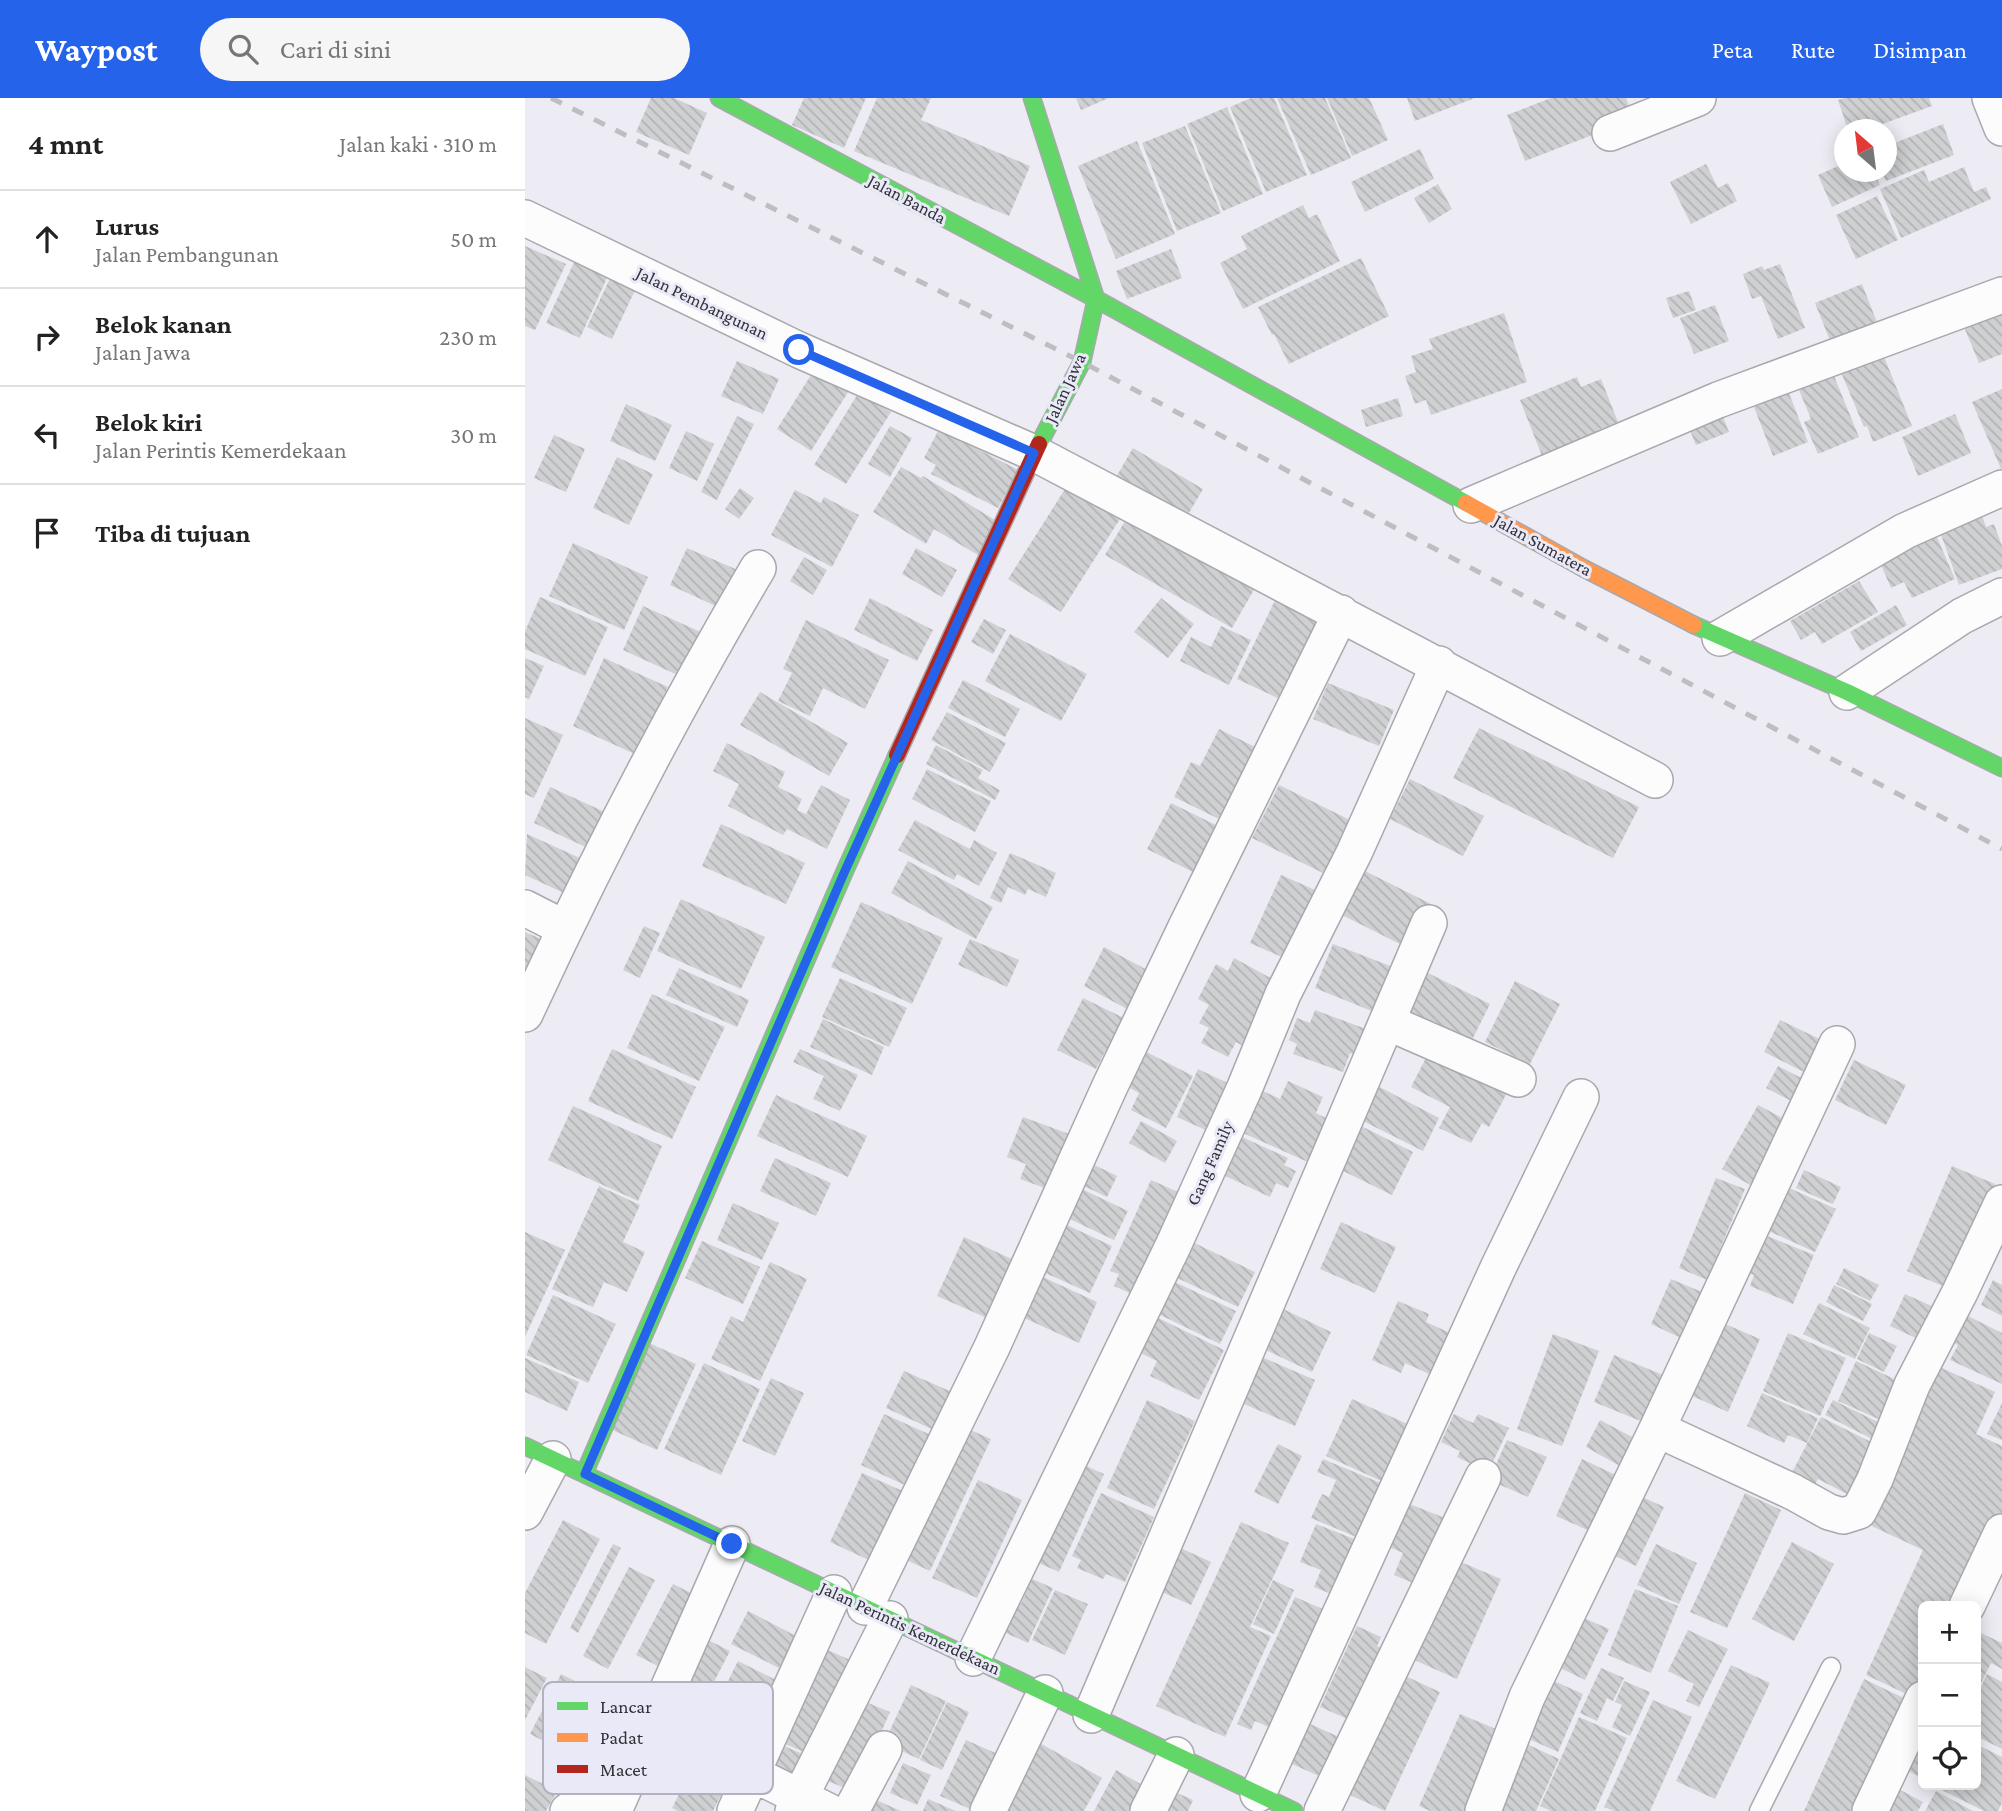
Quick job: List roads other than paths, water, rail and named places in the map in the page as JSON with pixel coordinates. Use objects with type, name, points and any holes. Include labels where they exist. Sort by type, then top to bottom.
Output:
[{"type":"street","name":"Jalan Banda","points":[[719,98],[1095,299]]},
{"type":"street","name":"Jalan Jawa","points":[[585,1474],[844,873],[1034,453],[1082,362],[1095,299],[1032,98]]},
{"type":"street","points":[[1610,133],[1698,98]]},
{"type":"street","points":[[1990,98],[2002,128]]},
{"type":"street","name":"Jalan Pembangunan","points":[[525,218],[799,350],[1034,453],[1655,780]]},
{"type":"street","points":[[1471,505],[1718,400],[2002,295]]},
{"type":"street","name":"Jalan Sumatera","points":[[1095,299],[1583,568],[1720,638],[1847,692],[2002,768]]},
{"type":"street","points":[[1720,638],[1905,531],[2002,488]]},
{"type":"street","points":[[525,1014],[564,928],[694,677],[758,568]]},
{"type":"street","points":[[1847,692],[1962,616],[2002,596]]},
{"type":"street","points":[[773,1740],[863,1606],[992,1347],[1110,1087],[1341,613]]},
{"type":"street","name":"Gang Family","points":[[973,1658],[1173,1246],[1245,1087],[1283,994],[1354,853],[1439,664]]},
{"type":"street","points":[[525,908],[564,928]]},
{"type":"street","points":[[1091,1715],[1429,923]]},
{"type":"street","points":[[1387,1022],[1518,1079]]},
{"type":"street","points":[[1483,1811],[1527,1696],[1657,1429],[1837,1044]]},
{"type":"street","points":[[1258,1794],[1492,1280],[1581,1097]]},
{"type":"street","points":[[1657,1429],[1793,1492],[1829,1512],[1843,1516],[1859,1511],[1875,1479],[1912,1385],[1961,1292],[2002,1203]]},
{"type":"street","points":[[525,1512],[539,1452]]},
{"type":"street","name":"Jalan Perintis Kemerdekaan","points":[[539,1452],[1294,1811]]},
{"type":"street","points":[[1322,1811],[1483,1477]]},
{"type":"street","points":[[1969,1601],[2002,1532]]},
{"type":"street","points":[[671,1682],[732,1544]]},
{"type":"street","points":[[773,1786],[807,1806],[863,1606]]},
{"type":"street","points":[[988,1811],[1045,1693]]},
{"type":"street","points":[[1870,1811],[1918,1710]]},
{"type":"street","points":[[851,1811],[884,1749]]},
{"type":"street","points":[[1148,1811],[1176,1755]]},
{"type":"street","points":[[610,1811],[621,1794]]},
{"type":"street","points":[[735,1811],[742,1794]]},
{"type":"street","points":[[568,1811],[577,1805],[600,1811]]},
{"type":"lane","points":[[1759,1811],[1831,1667]]},
{"type":"railway","points":[[551,98],[1082,362],[2002,849]]}]
